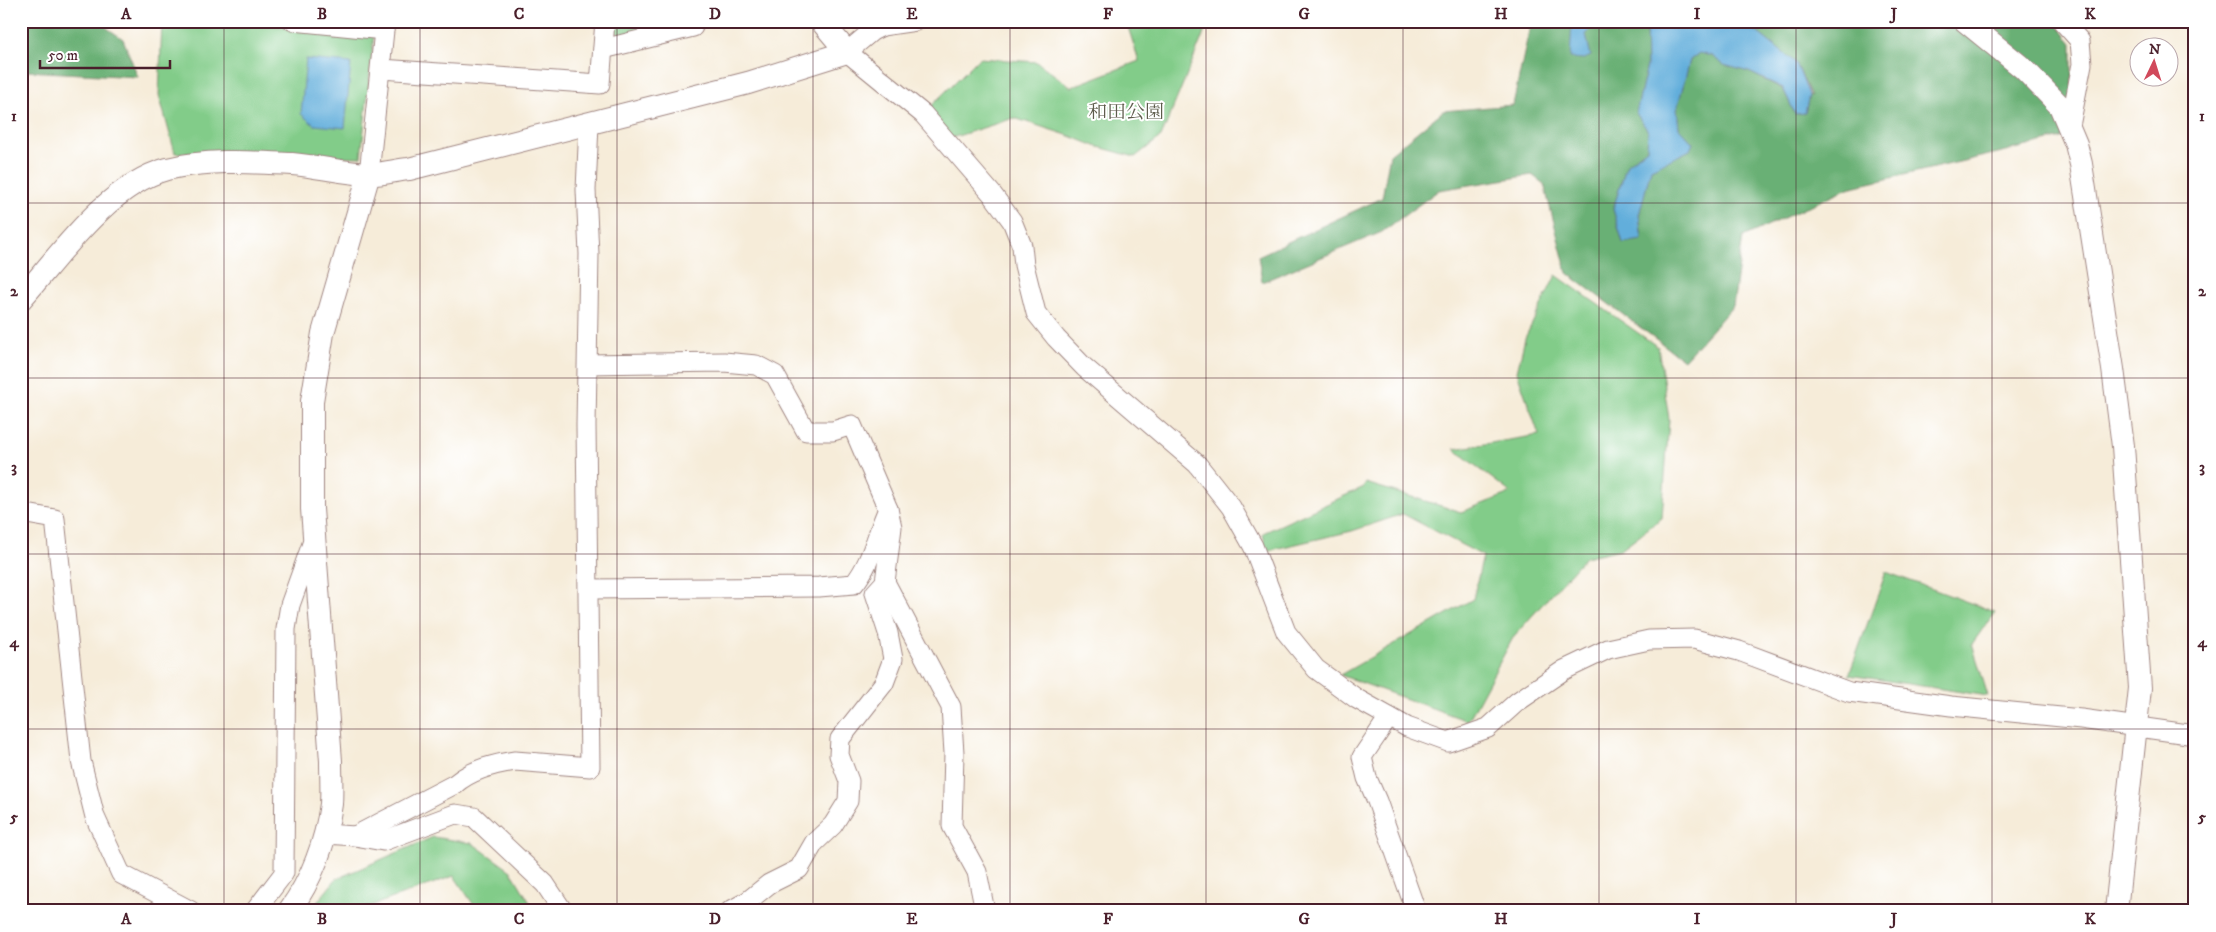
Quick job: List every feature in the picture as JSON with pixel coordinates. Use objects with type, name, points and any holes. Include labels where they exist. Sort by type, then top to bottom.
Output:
[{"type":"street","points":[[289,911],[300,896],[315,863],[325,834],[331,802],[331,761],[318,599],[311,467],[312,401],[323,333],[369,174],[385,26],[293,21]]},
{"type":"street","points":[[381,69],[600,84],[605,21]]},
{"type":"street","points":[[603,49],[694,27],[691,21]]},
{"type":"street","points":[[821,21],[846,52],[923,114],[992,194],[1012,221],[1022,246],[1024,265],[1036,314],[1084,367],[1197,464],[1231,507],[1254,546],[1286,632],[1316,669],[1357,699],[1407,727],[1448,742],[1488,728],[1517,702],[1564,670],[1608,649],[1649,640],[1694,639],[1739,651],[1849,692],[1951,706],[2193,732]]},
{"type":"street","points":[[21,299],[94,216],[114,198],[143,178],[167,169],[213,162],[294,164],[369,174],[409,169],[748,82],[846,52],[882,24],[916,21]]},
{"type":"street","points":[[1965,21],[2024,69],[2060,106],[2070,126],[2081,164],[2123,446],[2140,688],[2116,911]]},
{"type":"street","points":[[2062,21],[2080,41],[2082,64],[2070,126]]},
{"type":"street","points":[[354,836],[455,784],[466,775],[504,762],[515,761],[590,767],[586,425],[589,254],[586,190],[589,124]]},
{"type":"street","points":[[588,364],[724,362],[756,365],[775,375],[806,431],[833,431],[852,425],[888,509],[892,527],[885,582],[876,593],[888,633],[893,659],[884,683],[840,739],[838,755],[849,781],[848,801],[833,825],[814,843],[800,869],[769,884],[748,901],[730,911]]},
{"type":"street","points":[[589,590],[819,587],[854,584],[865,570],[888,509]]},
{"type":"street","points":[[21,513],[55,518],[81,761],[95,817],[121,874],[191,911]]},
{"type":"street","points":[[255,911],[284,873],[286,630],[290,605],[315,536]]},
{"type":"street","points":[[885,582],[951,707],[954,753],[952,826],[977,872],[985,911]]},
{"type":"street","points":[[1389,717],[1362,757],[1367,778],[1416,911]]},
{"type":"street","points":[[325,834],[383,841],[455,814],[474,817],[545,884],[563,911]]},
{"type":"green space","points":[[21,21],[97,21],[123,39],[138,77],[26,71],[21,73]]},
{"type":"green space","points":[[162,21],[224,21],[374,35],[361,157],[175,153],[159,95]]},
{"type":"green space","points":[[612,21],[675,21],[675,23],[622,36],[611,29]]},
{"type":"green space","name":"和田公園","points":[[1126,21],[1227,21],[1206,28],[1161,137],[1135,157],[1095,146],[1014,118],[945,140],[923,114],[979,58],[1037,62],[1071,87],[1139,61]]},
{"type":"green space","points":[[1531,21],[1572,21],[1572,30],[1591,56],[1586,35],[1593,25],[1600,21],[1646,21],[1647,66],[1636,113],[1648,131],[1647,149],[1627,164],[1613,209],[1623,243],[1642,239],[1639,215],[1651,169],[1690,150],[1693,143],[1679,128],[1677,109],[1690,60],[1699,53],[1712,56],[1724,65],[1749,72],[1783,89],[1795,114],[1805,113],[1809,95],[1811,96],[1796,63],[1748,25],[1737,21],[2054,21],[2072,43],[2072,96],[2062,138],[1848,188],[1743,237],[1733,306],[1684,360],[1567,273],[1544,184],[1532,175],[1439,190],[1382,232],[1262,282],[1258,256],[1382,198],[1390,154],[1443,111],[1513,105]]},
{"type":"green space","points":[[1556,275],[1658,347],[1669,419],[1662,518],[1621,549],[1585,557],[1514,636],[1468,721],[1340,675],[1473,599],[1483,556],[1403,514],[1352,531],[1266,551],[1263,533],[1364,487],[1366,483],[1461,512],[1511,493],[1454,449],[1539,435],[1517,372],[1525,338]]},
{"type":"green space","points":[[1886,572],[1995,612],[1972,644],[1988,696],[1849,675]]},
{"type":"green space","points":[[433,837],[472,843],[511,871],[535,911],[478,911],[454,876],[357,911],[310,911],[336,879]]},
{"type":"water","points":[[1572,21],[1600,21],[1593,25],[1586,35],[1591,56],[1584,59],[1570,58]]},
{"type":"water","points":[[1646,21],[1737,21],[1748,25],[1796,63],[1809,95],[1805,113],[1795,114],[1783,88],[1749,72],[1724,65],[1712,56],[1699,53],[1690,60],[1677,109],[1679,128],[1693,143],[1690,150],[1651,169],[1639,215],[1642,240],[1623,243],[1613,209],[1627,164],[1647,149],[1648,131],[1636,113],[1647,66]]},
{"type":"water","points":[[306,59],[351,63],[345,128],[314,125],[301,114]]}]
